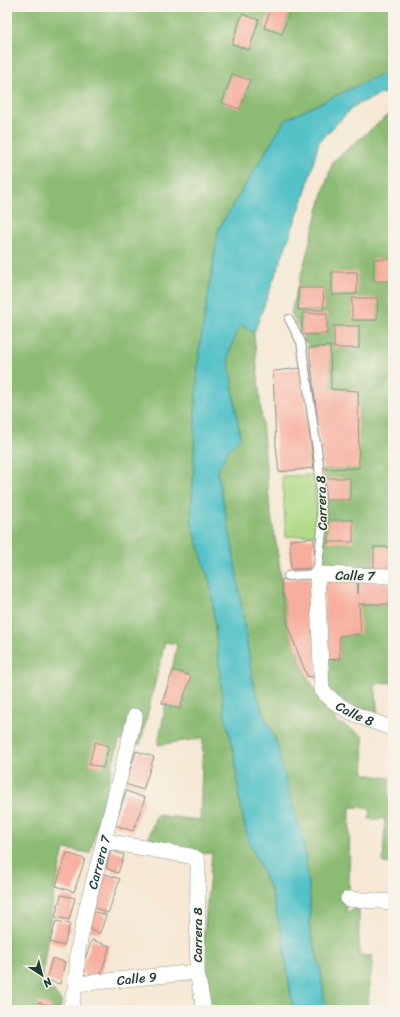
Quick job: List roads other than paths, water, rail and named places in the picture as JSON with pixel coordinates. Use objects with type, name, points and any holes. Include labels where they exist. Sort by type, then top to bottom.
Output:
[{"type":"street","name":"Calle 7","points":[[317,574],[393,576]]},
{"type":"street","name":"Carrera 8","points":[[317,574],[322,690]]},
{"type":"street","name":"Calle 8","points":[[322,690],[334,703],[393,729]]},
{"type":"street","name":"Carrera 7","points":[[70,1010],[76,984],[78,950],[86,906],[135,716]]},
{"type":"street","name":"Carrera 8","points":[[104,841],[190,856],[196,859],[198,864],[197,972],[204,1010]]},
{"type":"street","points":[[348,899],[393,902]]},
{"type":"street","name":"Calle 9","points":[[76,984],[197,972]]},
{"type":"lane","name":"Carrera 8","points":[[289,319],[301,342],[319,463],[322,530],[317,574]]},
{"type":"lane","points":[[288,576],[317,574]]},
{"type":"water","points":[[393,70],[393,89],[354,106],[319,142],[305,194],[254,333],[240,324],[228,355],[240,438],[228,450],[217,472],[232,544],[253,683],[262,710],[276,741],[304,843],[310,898],[310,930],[320,968],[326,1010],[293,1010],[282,935],[271,891],[247,837],[239,798],[235,757],[224,712],[211,587],[191,520],[199,351],[219,228],[285,120]]}]
